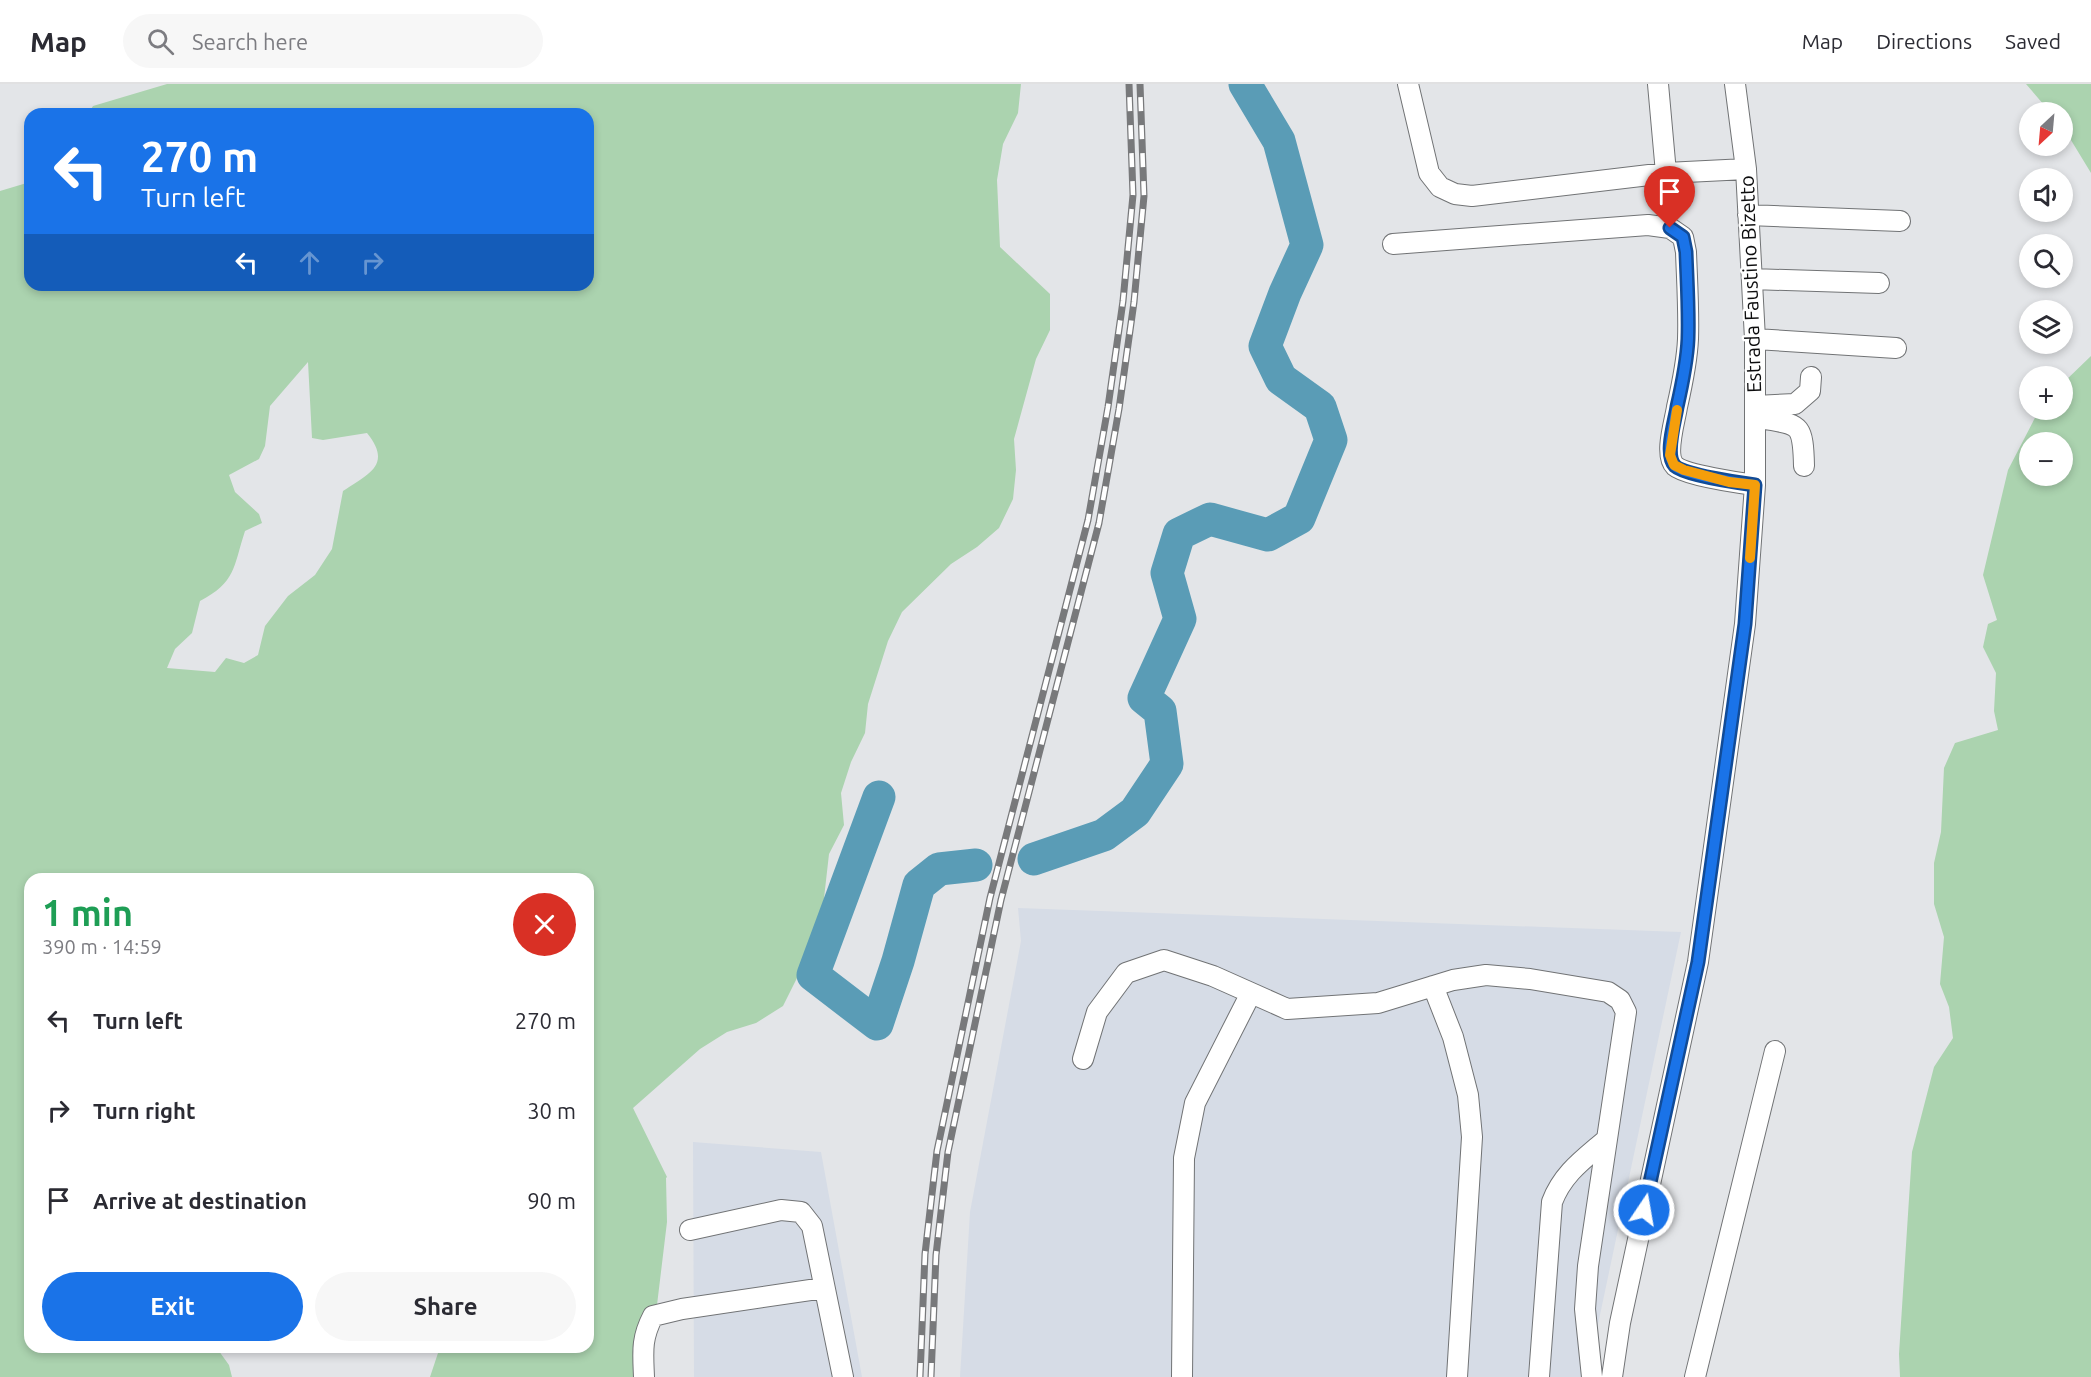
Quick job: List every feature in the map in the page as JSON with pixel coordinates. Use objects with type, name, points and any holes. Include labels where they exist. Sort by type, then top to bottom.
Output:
[{"type":"street","points":[[1408,84],[1429,173],[1440,188],[1455,194],[1472,196],[1666,172],[1746,169]]},
{"type":"street","points":[[1658,84],[1666,172]]},
{"type":"street","name":"Estrada Faustino Bizetto","points":[[1612,1377],[1620,1323],[1698,962],[1745,624],[1755,485],[1755,339],[1746,169],[1736,84]]},
{"type":"street","points":[[1748,215],[1900,221]]},
{"type":"street","points":[[1393,244],[1648,225],[1670,228],[1683,237],[1686,252],[1688,339],[1686,365],[1671,439],[1670,455],[1674,465],[1684,470],[1729,482],[1755,485]]},
{"type":"street","points":[[1752,279],[1880,283]]},
{"type":"street","points":[[1755,339],[1896,348]]},
{"type":"street","points":[[1755,412],[1795,404],[1810,391],[1811,377]]},
{"type":"street","points":[[1755,412],[1793,425],[1800,430],[1803,439],[1804,466]]},
{"type":"street","points":[[1083,1059],[1097,1012],[1126,973],[1164,960],[1213,976],[1287,1009],[1378,1003],[1453,980],[1486,975],[1530,979],[1608,992],[1620,1000],[1626,1012],[1588,1266],[1585,1309],[1592,1377]]},
{"type":"street","points":[[1433,986],[1453,1037],[1466,1083],[1473,1137],[1457,1377]]},
{"type":"street","points":[[1182,1377],[1184,1158],[1195,1103],[1251,993]]},
{"type":"street","points":[[1695,1377],[1775,1051]]},
{"type":"street","points":[[1539,1377],[1552,1202],[1558,1186],[1573,1168],[1607,1139]]},
{"type":"street","points":[[690,1230],[781,1210],[801,1212],[812,1226],[843,1377]]},
{"type":"street","points":[[644,1377],[642,1347],[646,1330],[653,1316],[682,1309],[824,1288]]},
{"type":"shaded area","points":[[1018,908],[1681,932],[1597,1329],[1592,1377],[960,1377],[970,1212],[1021,941]]},
{"type":"shaded area","points":[[693,1142],[821,1152],[862,1377],[694,1377]]},
{"type":"green space","points":[[167,84],[1021,84],[1018,113],[1003,144],[997,180],[1000,247],[1050,294],[1050,330],[1036,359],[1014,439],[1016,470],[1013,499],[999,528],[977,547],[951,564],[902,612],[888,641],[868,704],[865,733],[851,762],[841,793],[844,825],[829,854],[822,916],[812,948],[783,1006],[756,1023],[727,1032],[700,1049],[633,1108],[667,1177],[667,1222],[650,1363],[652,1377],[430,1377],[438,1353],[594,1353],[594,873],[24,873],[24,1353],[220,1353],[229,1365],[232,1377],[0,1377],[0,191],[24,184],[24,291],[594,291],[594,108],[92,108]],"holes":[[[308,362],[312,438],[323,440],[367,433],[378,453],[374,468],[343,491],[332,549],[315,575],[288,596],[265,626],[258,655],[244,663],[226,658],[215,672],[167,668],[175,649],[192,633],[200,601],[221,587],[232,573],[245,531],[262,523],[259,514],[235,492],[229,475],[259,459],[265,446],[270,406]]]},
{"type":"green space","points":[[2026,84],[2091,84],[2091,173],[2073,143],[2073,102],[2041,102]]},
{"type":"green space","points":[[2091,356],[2091,1377],[1900,1377],[1899,1354],[1912,1152],[1934,1067],[1953,1038],[1949,1007],[1940,984],[1944,937],[1934,904],[1934,863],[1941,832],[1944,768],[1955,743],[1998,730],[1994,711],[1996,673],[1983,647],[1988,624],[1997,620],[1983,575],[2008,470],[2019,449],[2019,486],[2073,486],[2073,432],[2028,432],[2034,420],[2073,420],[2073,373]]},
{"type":"waterway","points":[[1034,859],[1104,835],[1135,812],[1167,764],[1160,711],[1144,698],[1180,619],[1167,573],[1179,534],[1210,519],[1268,535],[1299,518],[1331,440],[1320,407],[1281,379],[1265,346],[1285,293],[1307,245],[1279,141],[1245,84]]},
{"type":"waterway","points":[[879,797],[813,975],[877,1024],[898,961],[919,885],[939,869],[976,865]]},
{"type":"railway","points":[[920,1377],[925,1254],[937,1151],[990,898],[1088,520],[1108,407],[1123,301],[1133,195],[1129,84]]},
{"type":"railway","points":[[931,1377],[936,1255],[948,1152],[1001,900],[1099,523],[1119,409],[1134,302],[1144,196],[1140,84]]},
{"type":"slow traffic","points":[[1677,410],[1670,455],[1674,465],[1684,470],[1729,482],[1755,485],[1750,558]]},
{"type":"route","points":[[1644,1210],[1698,962],[1745,624],[1755,485],[1729,482],[1684,470],[1674,465],[1670,455],[1671,439],[1686,365],[1688,339],[1686,252],[1683,237],[1670,228]]}]
